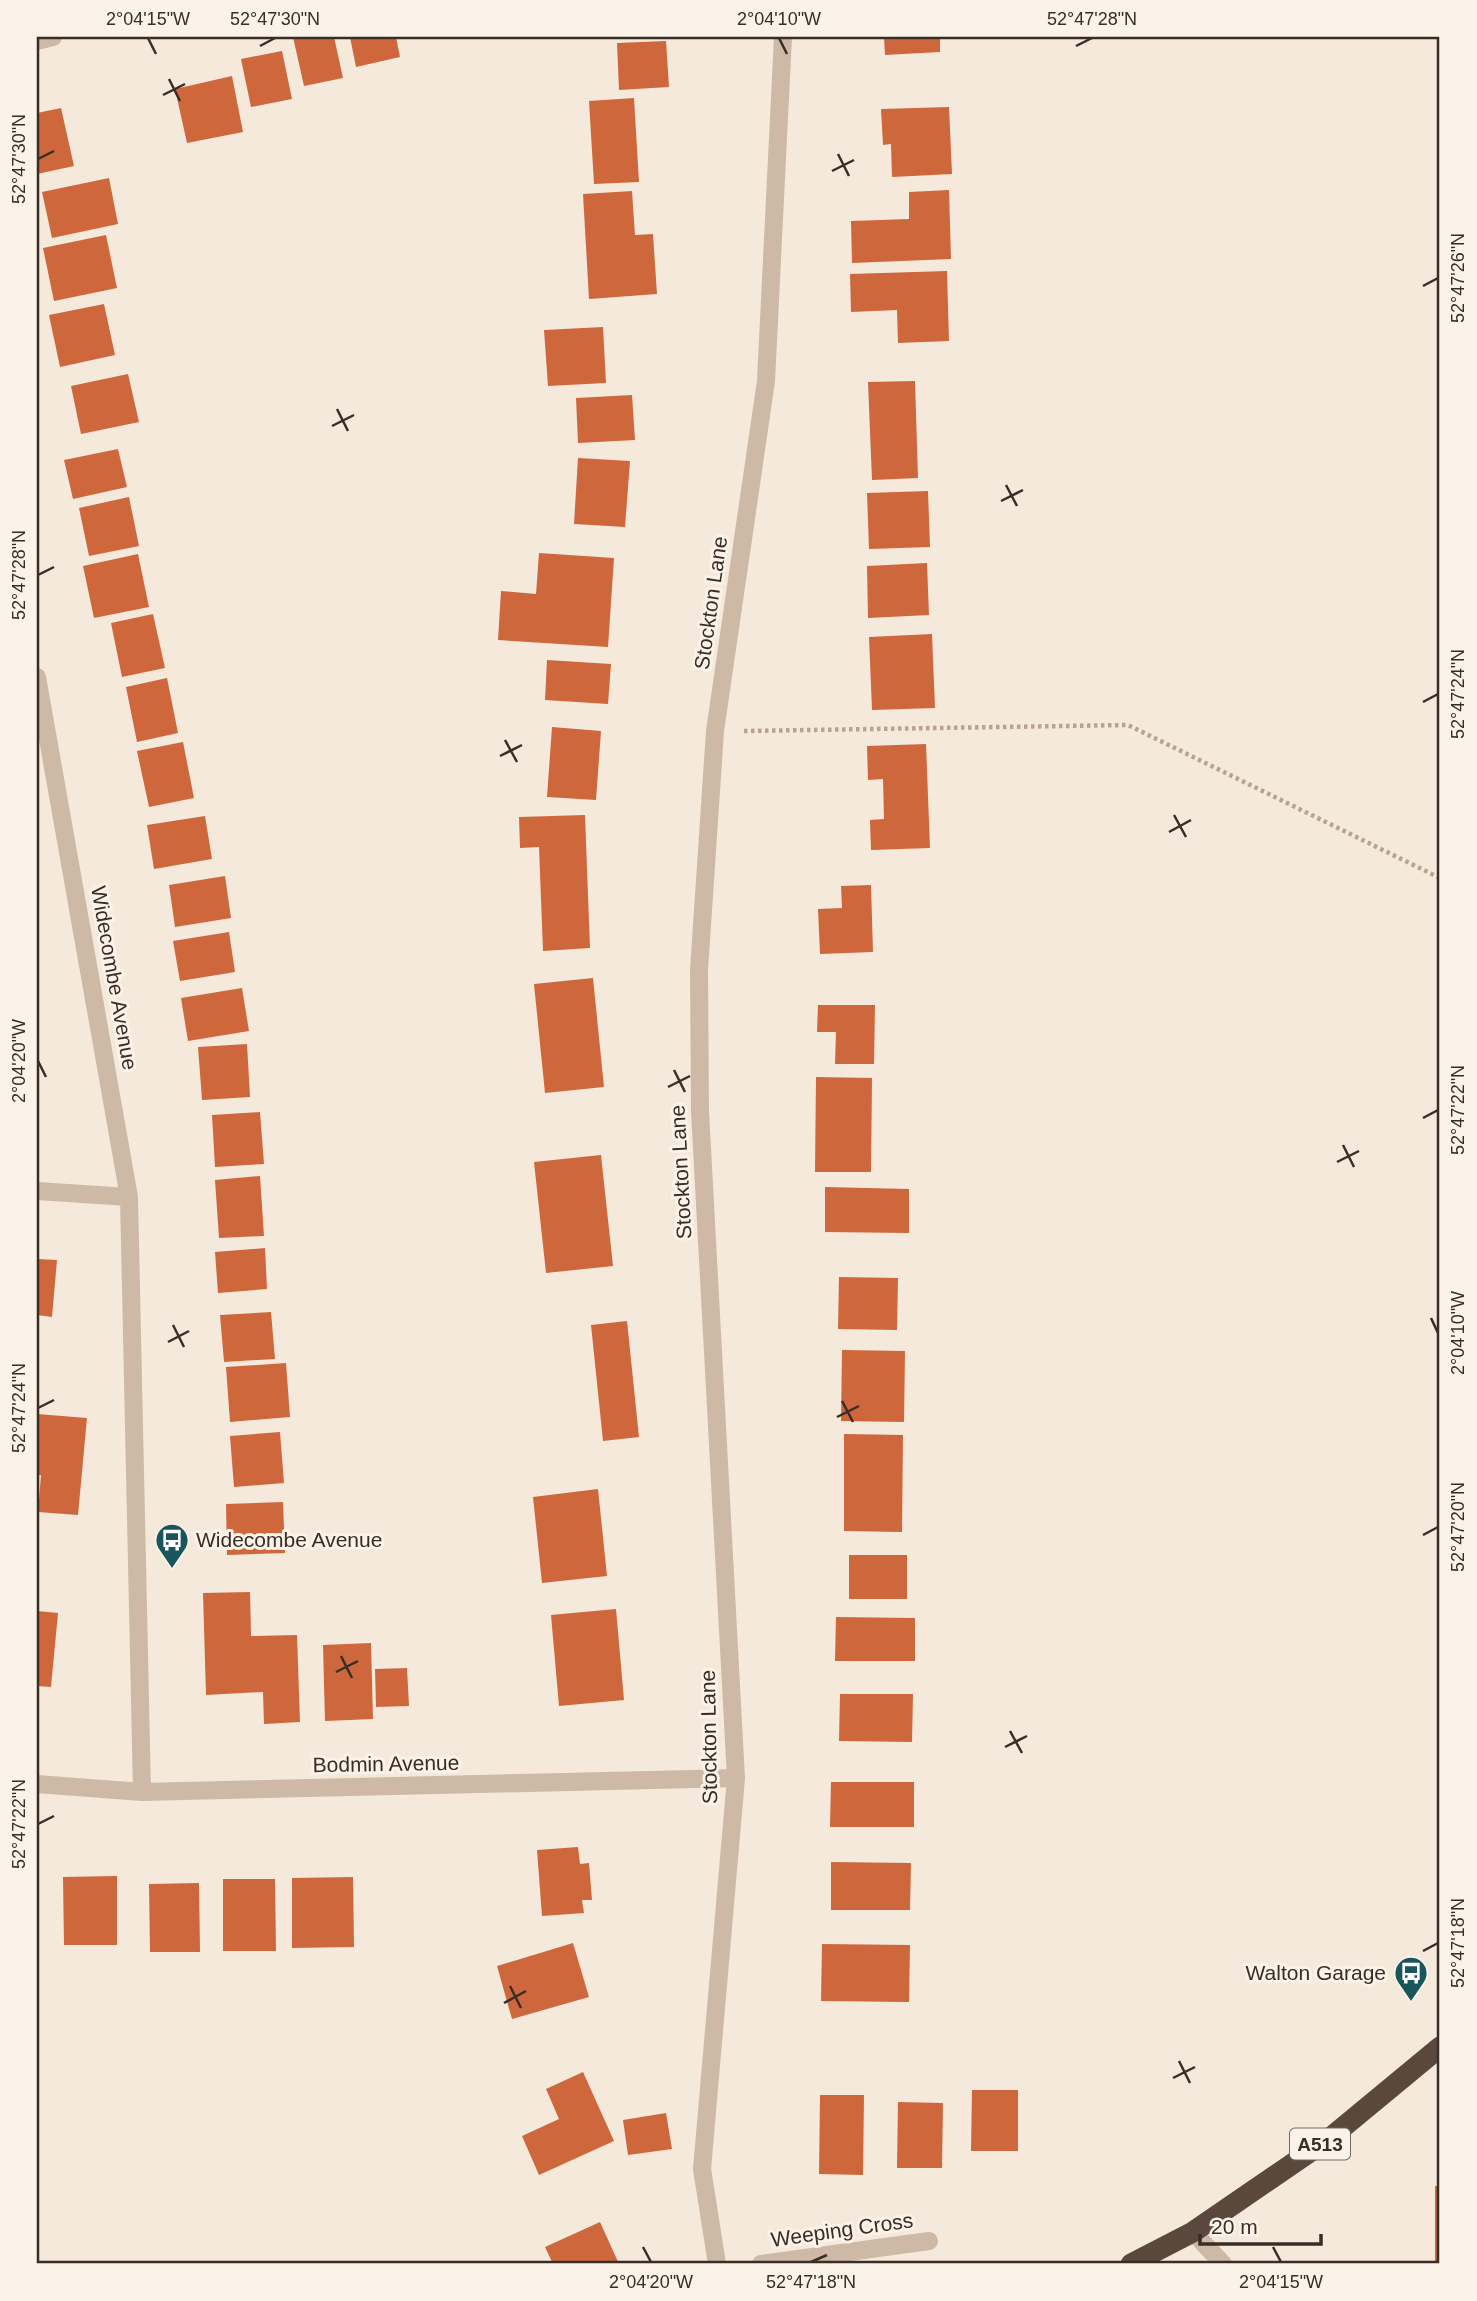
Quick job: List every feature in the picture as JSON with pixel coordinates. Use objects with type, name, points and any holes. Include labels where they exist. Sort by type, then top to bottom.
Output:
[{"type":"highway","name":"A513","points":[[1131,2264],[1193,2232],[1330,2138],[1440,2047]]},
{"type":"street","points":[[37,41],[53,37]]},
{"type":"street","name":"Stockton Lane","points":[[717,2264],[702,2169],[736,1778],[700,1111],[699,970],[715,731],[766,381],[783,37]]},
{"type":"street","name":"Widecombe Avenue","points":[[37,677],[129,1198],[142,1792]]},
{"type":"street","points":[[37,1191],[129,1198]]},
{"type":"street","name":"Bodmin Avenue","points":[[37,1784],[142,1792],[736,1778]]},
{"type":"street","points":[[1193,2232],[1223,2264]]},
{"type":"street","name":"Weeping Cross","points":[[761,2264],[929,2241]]},
{"type":"path","points":[[715,731],[1128,724],[1440,878]]},
{"type":"building","points":[[293,37],[334,37],[343,78],[304,86]]},
{"type":"building","points":[[350,37],[396,37],[400,57],[356,67]]},
{"type":"building","points":[[884,37],[940,37],[940,52],[885,55]]},
{"type":"building","points":[[666,41],[669,87],[619,90],[617,43]]},
{"type":"building","points":[[282,51],[292,99],[251,107],[241,59]]},
{"type":"building","points":[[232,76],[243,132],[187,143],[175,89]]},
{"type":"building","points":[[634,98],[639,182],[594,184],[589,101]]},
{"type":"building","points":[[949,107],[952,174],[892,177],[891,144],[883,145],[881,109]]},
{"type":"building","points":[[61,108],[74,166],[37,174],[37,113]]},
{"type":"building","points":[[109,178],[118,224],[52,238],[42,192]]},
{"type":"building","points":[[949,190],[951,259],[852,263],[851,221],[909,219],[909,192]]},
{"type":"building","points":[[632,191],[635,235],[653,234],[657,294],[589,299],[583,194]]},
{"type":"building","points":[[106,235],[117,288],[54,301],[43,248]]},
{"type":"building","points":[[947,271],[949,341],[898,343],[897,310],[851,312],[850,274]]},
{"type":"building","points":[[104,304],[115,355],[60,367],[49,315]]},
{"type":"building","points":[[603,327],[606,383],[548,386],[544,330]]},
{"type":"building","points":[[128,374],[139,422],[81,434],[71,386]]},
{"type":"building","points":[[915,381],[918,478],[872,480],[868,382]]},
{"type":"building","points":[[632,395],[635,440],[578,443],[576,398]]},
{"type":"building","points":[[118,449],[127,487],[73,499],[64,460]]},
{"type":"building","points":[[578,458],[630,461],[625,527],[574,524]]},
{"type":"building","points":[[928,491],[930,547],[869,549],[867,493]]},
{"type":"building","points":[[129,497],[139,546],[89,556],[79,508]]},
{"type":"building","points":[[539,553],[614,558],[608,647],[498,640],[501,591],[536,594]]},
{"type":"building","points":[[138,554],[149,607],[94,618],[83,566]]},
{"type":"building","points":[[927,563],[929,615],[868,618],[867,566]]},
{"type":"building","points":[[153,614],[165,668],[122,677],[111,623]]},
{"type":"building","points":[[932,634],[935,708],[872,710],[869,637]]},
{"type":"building","points":[[547,660],[611,664],[608,704],[545,700]]},
{"type":"building","points":[[167,678],[178,733],[137,742],[126,687]]},
{"type":"building","points":[[552,727],[601,731],[596,800],[547,797]]},
{"type":"building","points":[[183,742],[194,798],[149,807],[137,751]]},
{"type":"building","points":[[926,744],[930,848],[871,850],[870,820],[884,819],[883,779],[868,780],[867,746]]},
{"type":"building","points":[[585,815],[590,948],[543,951],[539,847],[520,848],[519,817]]},
{"type":"building","points":[[205,816],[212,859],[154,869],[147,825]]},
{"type":"building","points":[[225,876],[231,918],[175,927],[169,885]]},
{"type":"building","points":[[871,885],[873,952],[820,954],[818,909],[842,908],[841,886]]},
{"type":"building","points":[[229,932],[235,972],[180,981],[173,941]]},
{"type":"building","points":[[593,978],[604,1087],[545,1093],[534,984]]},
{"type":"building","points":[[242,988],[249,1031],[188,1041],[181,998]]},
{"type":"building","points":[[818,1005],[875,1005],[874,1064],[835,1064],[836,1032],[817,1032]]},
{"type":"building","points":[[247,1044],[250,1097],[202,1100],[198,1047]]},
{"type":"building","points":[[816,1077],[872,1078],[871,1172],[815,1172]]},
{"type":"building","points":[[260,1112],[264,1164],[215,1167],[212,1115]]},
{"type":"building","points":[[601,1155],[613,1266],[546,1273],[534,1162]]},
{"type":"building","points":[[260,1176],[264,1236],[219,1238],[215,1180]]},
{"type":"building","points":[[825,1187],[909,1189],[909,1233],[825,1232]]},
{"type":"building","points":[[265,1248],[267,1289],[218,1293],[215,1252]]},
{"type":"building","points":[[37,1259],[57,1260],[52,1317],[37,1315]]},
{"type":"building","points":[[839,1277],[898,1278],[897,1330],[838,1329]]},
{"type":"building","points":[[271,1312],[275,1359],[224,1362],[220,1315]]},
{"type":"building","points":[[627,1321],[639,1437],[603,1441],[591,1325]]},
{"type":"building","points":[[842,1350],[905,1351],[904,1422],[841,1421]]},
{"type":"building","points":[[286,1363],[290,1417],[230,1422],[226,1367]]},
{"type":"building","points":[[37,1414],[87,1418],[78,1515],[38,1512],[41,1475],[37,1475]]},
{"type":"building","points":[[280,1432],[284,1483],[234,1487],[230,1436]]},
{"type":"building","points":[[844,1434],[903,1435],[902,1532],[844,1531]]},
{"type":"building","points":[[598,1489],[607,1576],[542,1583],[533,1497]]},
{"type":"building","points":[[283,1502],[285,1553],[227,1555],[226,1504]]},
{"type":"building","points":[[849,1555],[907,1555],[907,1599],[849,1599]]},
{"type":"building","points":[[250,1592],[251,1636],[297,1635],[300,1722],[264,1724],[263,1692],[206,1695],[203,1593]]},
{"type":"building","points":[[616,1609],[624,1700],[559,1706],[551,1615]]},
{"type":"building","points":[[37,1611],[58,1613],[51,1687],[37,1686]]},
{"type":"building","points":[[836,1617],[915,1618],[915,1661],[835,1661]]},
{"type":"building","points":[[371,1643],[373,1719],[325,1721],[323,1645]]},
{"type":"building","points":[[407,1668],[409,1706],[376,1707],[375,1669]]},
{"type":"building","points":[[840,1694],[913,1694],[912,1742],[839,1741]]},
{"type":"building","points":[[831,1782],[914,1782],[914,1827],[830,1827]]},
{"type":"building","points":[[578,1847],[580,1864],[589,1863],[592,1900],[582,1900],[584,1913],[542,1916],[537,1850]]},
{"type":"building","points":[[831,1862],[911,1863],[910,1910],[831,1910]]},
{"type":"building","points":[[117,1876],[117,1945],[64,1945],[63,1877]]},
{"type":"building","points":[[353,1877],[354,1947],[292,1948],[292,1878]]},
{"type":"building","points":[[223,1879],[275,1879],[276,1951],[223,1951]]},
{"type":"building","points":[[199,1883],[200,1952],[150,1952],[149,1884]]},
{"type":"building","points":[[573,1943],[589,1997],[512,2019],[497,1966]]},
{"type":"building","points":[[822,1944],[910,1945],[909,2002],[821,2001]]},
{"type":"building","points":[[583,2072],[614,2141],[539,2175],[522,2136],[559,2119],[546,2089]]},
{"type":"building","points":[[972,2090],[1018,2090],[1018,2151],[971,2151]]},
{"type":"building","points":[[820,2095],[864,2095],[863,2175],[819,2174]]},
{"type":"building","points":[[898,2102],[943,2103],[942,2168],[897,2168]]},
{"type":"building","points":[[666,2113],[672,2149],[628,2155],[623,2120]]},
{"type":"building","points":[[1435,2186],[1440,2186],[1440,2264],[1435,2264]]},
{"type":"building","points":[[600,2222],[619,2264],[553,2264],[545,2247]]},
{"type":"place","name":"Widecombe Avenue","points":[[172,1570]]},
{"type":"place","name":"Walton Garage","points":[[1411,2003]]}]
